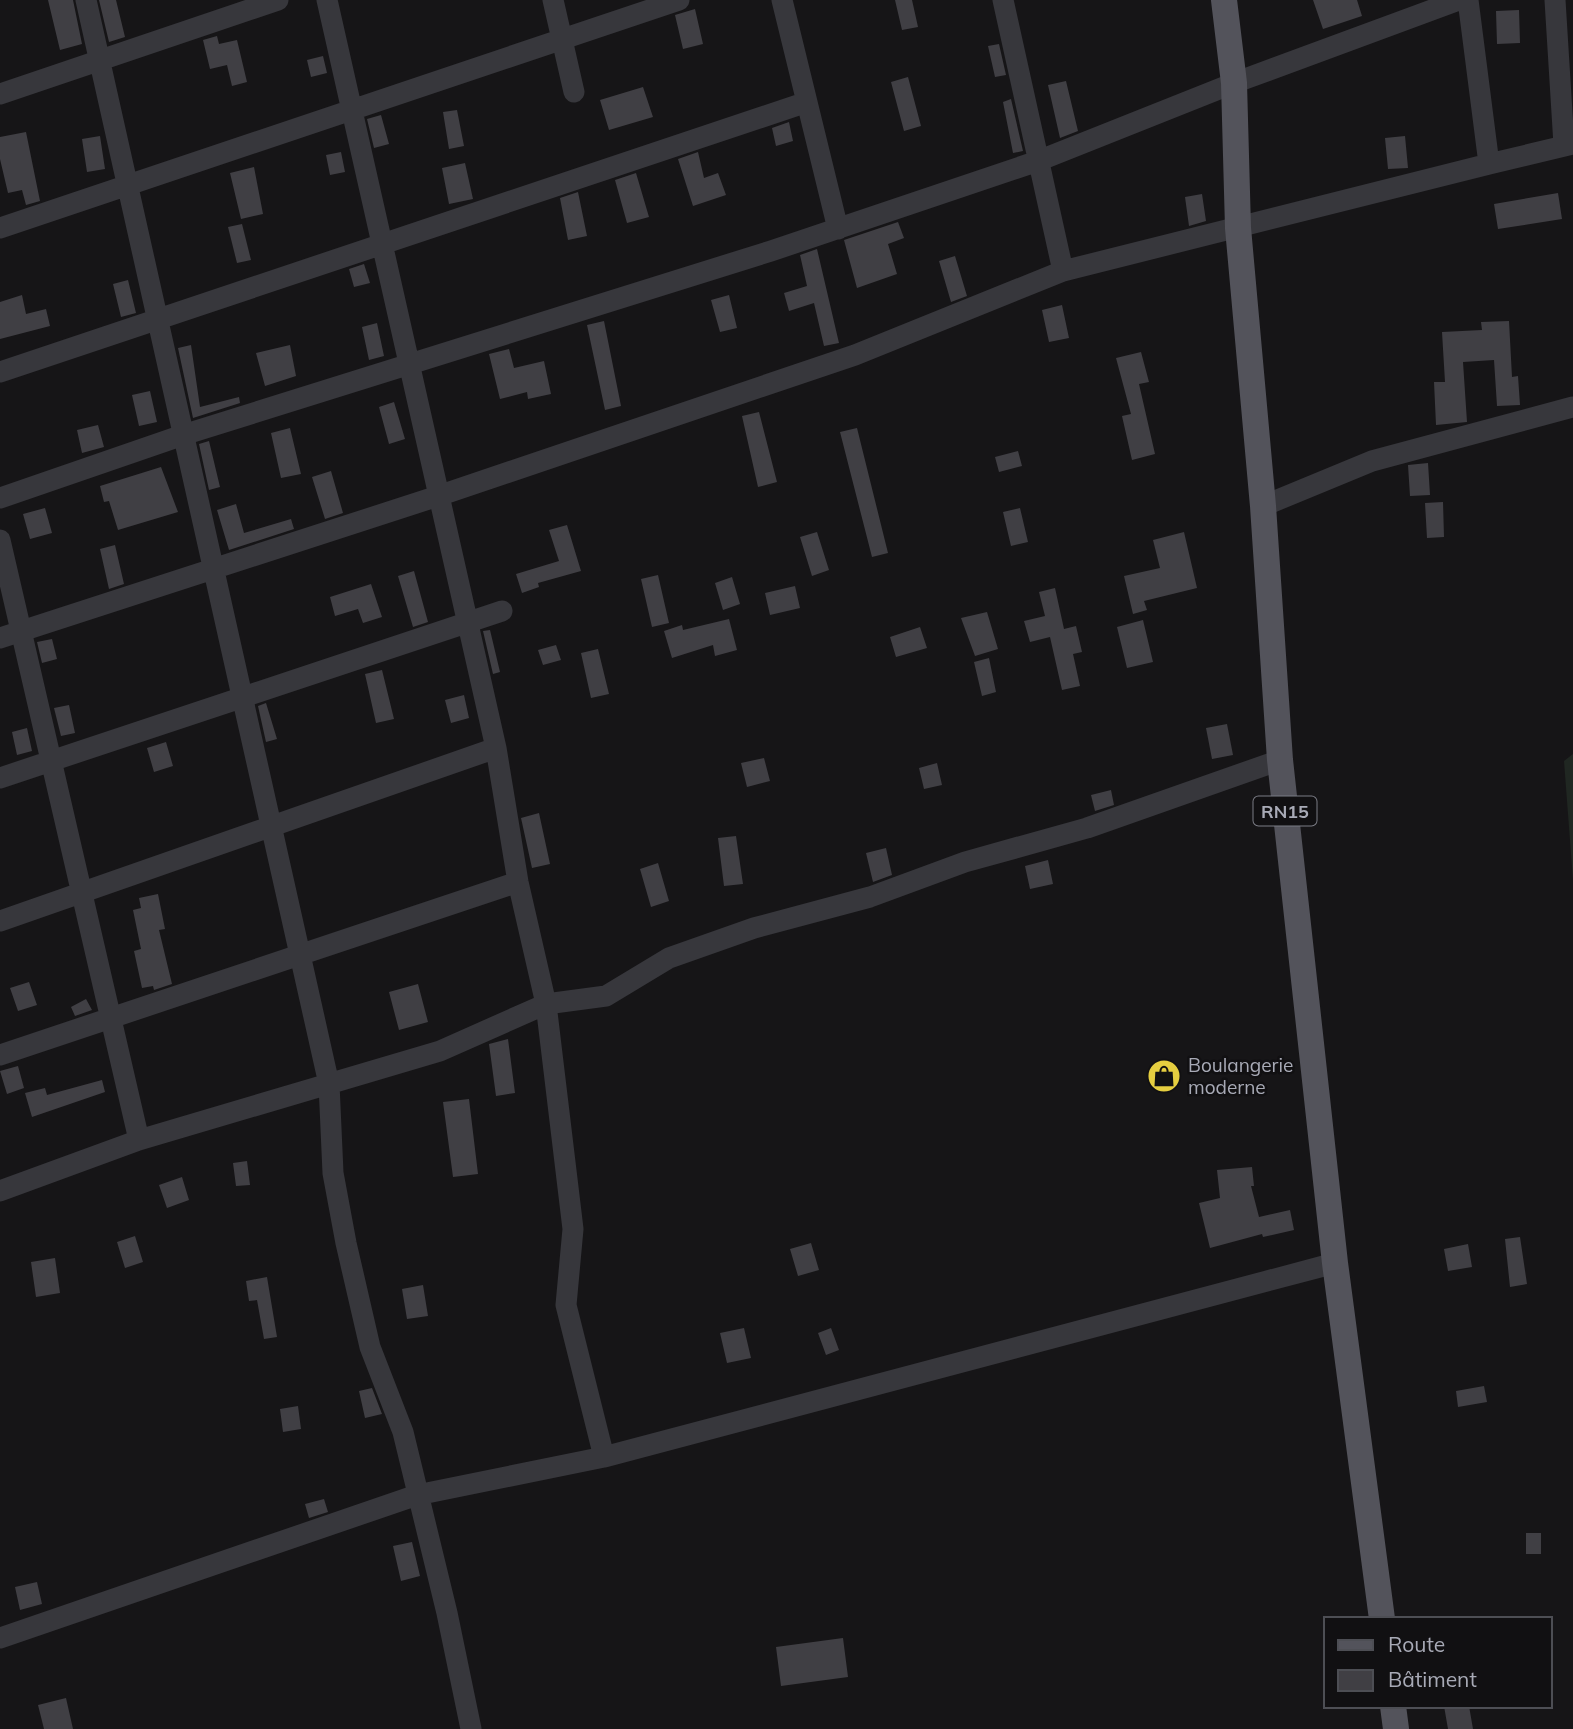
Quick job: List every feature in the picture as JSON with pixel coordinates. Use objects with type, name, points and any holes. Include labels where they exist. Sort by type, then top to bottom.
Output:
[{"type":"main road","name":"RN15","points":[[1224,0],[1234,83],[1238,228],[1263,506],[1280,760],[1335,1263],[1382,1617]]},
{"type":"main road","points":[[1393,1708],[1396,1729]]},
{"type":"street","points":[[86,0],[329,1084],[333,1172],[346,1243],[370,1347],[403,1432],[447,1613],[471,1729]]},
{"type":"street","points":[[0,94],[278,0]]},
{"type":"street","points":[[327,0],[496,748],[518,882],[546,1004],[573,1229],[566,1305],[604,1457]]},
{"type":"street","points":[[553,0],[574,92]]},
{"type":"street","points":[[0,228],[679,0]]},
{"type":"street","points":[[782,0],[838,229]]},
{"type":"street","points":[[1003,0],[1063,271]]},
{"type":"street","points":[[0,498],[183,435],[838,229],[1038,161],[1234,83],[1458,0]]},
{"type":"street","points":[[1468,0],[1489,164]]},
{"type":"street","points":[[0,638],[438,496],[855,355],[1063,271],[1569,145],[1555,0]]},
{"type":"street","points":[[0,372],[807,102]]},
{"type":"street","points":[[1263,506],[1372,461],[1573,407]]},
{"type":"street","points":[[0,540],[139,1140]]},
{"type":"street","points":[[0,778],[502,611]]},
{"type":"street","points":[[0,921],[496,748]]},
{"type":"street","points":[[0,1191],[139,1140],[440,1051],[546,1004],[607,996],[669,958],[742,932],[870,897],[965,862],[1087,828],[1280,760]]},
{"type":"street","points":[[0,1055],[518,882]]},
{"type":"street","points":[[0,1638],[417,1495],[604,1457],[1335,1263]]},
{"type":"shaded area","points":[[1573,754],[1573,880],[1564,761]]},
{"type":"building","points":[[48,0],[73,0],[82,44],[60,50]]},
{"type":"building","points":[[99,0],[116,0],[125,37],[109,42]]},
{"type":"building","points":[[895,0],[912,0],[918,27],[902,30]]},
{"type":"building","points":[[1313,0],[1357,0],[1362,16],[1323,29]]},
{"type":"building","points":[[695,9],[703,44],[683,49],[675,15]]},
{"type":"building","points":[[1519,10],[1520,43],[1497,44],[1496,11]]},
{"type":"building","points":[[217,36],[219,44],[237,40],[247,82],[232,86],[227,65],[210,69],[203,40]]},
{"type":"building","points":[[999,44],[1006,75],[995,77],[988,46]]},
{"type":"building","points":[[323,56],[327,73],[311,77],[307,60]]},
{"type":"building","points":[[908,77],[921,126],[904,131],[891,82]]},
{"type":"building","points":[[1066,81],[1078,131],[1060,138],[1048,85]]},
{"type":"building","points":[[643,87],[653,117],[609,130],[600,100]]},
{"type":"building","points":[[1011,99],[1023,151],[1013,153],[1003,102]]},
{"type":"building","points":[[457,110],[464,146],[449,149],[443,112]]},
{"type":"building","points":[[381,115],[389,144],[374,148],[367,119]]},
{"type":"building","points":[[789,122],[793,141],[776,146],[772,128]]},
{"type":"building","points":[[26,132],[40,201],[26,205],[22,190],[8,193],[0,159],[0,137]]},
{"type":"building","points":[[100,136],[105,169],[87,172],[82,139]]},
{"type":"building","points":[[1405,136],[1408,168],[1388,169],[1385,138]]},
{"type":"building","points":[[341,152],[345,172],[330,175],[326,155]]},
{"type":"building","points":[[698,152],[704,178],[718,173],[726,195],[693,206],[678,159]]},
{"type":"building","points":[[465,163],[473,199],[449,204],[442,168]]},
{"type":"building","points":[[254,167],[263,214],[241,219],[230,173]]},
{"type":"building","points":[[636,173],[649,217],[627,223],[615,180]]},
{"type":"building","points":[[578,192],[587,236],[568,240],[560,198]]},
{"type":"building","points":[[1558,193],[1562,219],[1498,229],[1494,204]]},
{"type":"building","points":[[1202,194],[1206,221],[1189,226],[1185,197]]},
{"type":"building","points":[[898,222],[904,238],[888,244],[897,274],[857,288],[844,240]]},
{"type":"building","points":[[242,224],[251,260],[237,263],[228,227]]},
{"type":"building","points":[[817,249],[839,343],[824,346],[814,303],[789,311],[784,293],[807,286],[800,255]]},
{"type":"building","points":[[955,256],[967,296],[951,302],[939,261]]},
{"type":"building","points":[[364,264],[370,283],[354,287],[349,269]]},
{"type":"building","points":[[128,280],[136,313],[121,317],[113,284]]},
{"type":"building","points":[[22,295],[26,314],[46,309],[50,326],[0,339],[0,302]]},
{"type":"building","points":[[729,295],[737,328],[720,332],[711,300]]},
{"type":"building","points":[[1062,305],[1069,338],[1049,342],[1042,310]]},
{"type":"building","points":[[604,321],[621,406],[605,410],[587,325]]},
{"type":"building","points":[[1509,321],[1512,377],[1518,376],[1520,405],[1497,406],[1494,360],[1463,362],[1467,422],[1436,425],[1434,382],[1445,382],[1442,332],[1482,330],[1481,322]]},
{"type":"building","points":[[377,323],[384,356],[369,360],[362,327]]},
{"type":"building","points":[[191,345],[200,407],[239,397],[240,403],[193,418],[178,348]]},
{"type":"building","points":[[290,345],[296,376],[265,386],[256,353]]},
{"type":"building","points":[[509,349],[514,368],[544,361],[551,394],[528,399],[527,392],[500,399],[489,354]]},
{"type":"building","points":[[1141,352],[1149,382],[1139,384],[1155,454],[1132,460],[1122,416],[1131,414],[1116,358]]},
{"type":"building","points":[[150,391],[157,422],[139,426],[132,395]]},
{"type":"building","points":[[394,402],[405,439],[389,444],[379,407]]},
{"type":"building","points":[[759,412],[777,482],[758,487],[742,416]]},
{"type":"building","points":[[98,425],[104,447],[82,453],[77,430]]},
{"type":"building","points":[[290,428],[301,474],[281,478],[271,433]]},
{"type":"building","points":[[857,428],[888,553],[872,557],[840,432]]},
{"type":"building","points":[[209,441],[220,487],[209,490],[199,444]]},
{"type":"building","points":[[1018,451],[1022,466],[999,472],[995,457]]},
{"type":"building","points":[[1428,463],[1430,495],[1410,496],[1408,465]]},
{"type":"building","points":[[161,467],[178,512],[118,530],[109,501],[104,502],[100,486]]},
{"type":"building","points":[[331,471],[343,513],[325,519],[312,477]]},
{"type":"building","points":[[1443,502],[1444,537],[1427,538],[1425,503]]},
{"type":"building","points":[[236,504],[244,533],[291,519],[294,529],[229,550],[217,510]]},
{"type":"building","points":[[45,508],[52,533],[30,539],[23,514]]},
{"type":"building","points":[[1020,508],[1028,542],[1011,546],[1003,512]]},
{"type":"building","points":[[567,525],[581,571],[538,583],[539,587],[522,593],[516,574],[559,561],[549,530]]},
{"type":"building","points":[[817,532],[829,570],[812,576],[800,537]]},
{"type":"building","points":[[1184,532],[1197,588],[1144,601],[1147,610],[1133,614],[1124,576],[1160,568],[1153,540]]},
{"type":"building","points":[[115,545],[124,584],[109,589],[100,549]]},
{"type":"building","points":[[414,571],[428,622],[413,627],[398,576]]},
{"type":"building","points":[[658,575],[669,623],[652,627],[641,579]]},
{"type":"building","points":[[732,577],[740,604],[723,610],[715,583]]},
{"type":"building","points":[[371,584],[382,617],[363,623],[358,609],[335,616],[330,597]]},
{"type":"building","points":[[795,586],[800,608],[770,615],[765,593]]},
{"type":"building","points":[[1055,588],[1064,629],[1076,626],[1082,652],[1073,654],[1080,686],[1062,690],[1050,637],[1030,642],[1024,621],[1045,616],[1039,592]]},
{"type":"building","points":[[987,612],[998,649],[975,656],[961,618]]},
{"type":"building","points":[[729,619],[737,650],[715,656],[713,645],[672,658],[664,631],[682,625],[683,630]]},
{"type":"building","points":[[1143,620],[1153,662],[1127,668],[1117,627]]},
{"type":"building","points":[[920,627],[927,648],[896,657],[890,637]]},
{"type":"building","points":[[490,630],[500,672],[493,674],[483,631]]},
{"type":"building","points":[[52,639],[57,659],[42,663],[37,642]]},
{"type":"building","points":[[556,645],[561,660],[543,665],[538,650]]},
{"type":"building","points":[[598,649],[609,694],[591,698],[581,653]]},
{"type":"building","points":[[989,658],[996,692],[982,696],[974,662]]},
{"type":"building","points":[[382,670],[394,719],[376,723],[365,674]]},
{"type":"building","points":[[464,695],[469,718],[451,723],[445,700]]},
{"type":"building","points":[[266,703],[277,739],[266,742],[258,706]]},
{"type":"building","points":[[69,705],[75,733],[61,736],[54,708]]},
{"type":"building","points":[[1227,724],[1233,755],[1212,759],[1206,728]]},
{"type":"building","points":[[27,728],[32,751],[17,755],[12,732]]},
{"type":"building","points":[[166,742],[173,766],[154,772],[147,748]]},
{"type":"building","points":[[764,758],[770,781],[747,787],[741,763]]},
{"type":"building","points":[[937,763],[942,785],[924,789],[919,768]]},
{"type":"building","points":[[1111,790],[1114,805],[1095,811],[1091,795]]},
{"type":"building","points":[[539,813],[550,864],[532,868],[521,818]]},
{"type":"building","points":[[736,836],[743,884],[724,886],[718,838]]},
{"type":"building","points":[[886,848],[892,875],[873,882],[866,853]]},
{"type":"building","points":[[1048,860],[1053,884],[1030,889],[1025,866]]},
{"type":"building","points":[[658,863],[669,901],[651,907],[640,869]]},
{"type":"building","points":[[158,894],[165,929],[159,930],[172,984],[154,990],[153,986],[142,988],[134,951],[141,949],[133,910],[141,908],[139,898]]},
{"type":"building","points":[[29,982],[37,1005],[18,1011],[10,988]]},
{"type":"building","points":[[418,984],[428,1022],[399,1030],[389,992]]},
{"type":"building","points":[[86,999],[92,1010],[75,1016],[71,1007]]},
{"type":"building","points":[[508,1039],[515,1093],[496,1096],[489,1044]]},
{"type":"building","points":[[18,1066],[24,1088],[7,1094],[0,1071]]},
{"type":"building","points":[[102,1080],[105,1092],[32,1117],[25,1093],[45,1088],[47,1095]]},
{"type":"building","points":[[469,1099],[478,1174],[453,1177],[443,1102]]},
{"type":"building","points":[[247,1161],[250,1185],[236,1186],[233,1163]]},
{"type":"building","points":[[1252,1167],[1254,1186],[1251,1186],[1259,1217],[1290,1210],[1294,1230],[1263,1237],[1262,1234],[1210,1248],[1199,1203],[1220,1198],[1217,1170]]},
{"type":"building","points":[[182,1177],[189,1200],[167,1208],[159,1185]]},
{"type":"building","points":[[135,1236],[143,1262],[125,1268],[117,1242]]},
{"type":"building","points":[[1520,1237],[1527,1284],[1510,1287],[1505,1239]]},
{"type":"building","points":[[811,1243],[819,1270],[798,1276],[790,1249]]},
{"type":"building","points":[[1468,1244],[1472,1267],[1448,1271],[1444,1249]]},
{"type":"building","points":[[55,1258],[60,1293],[36,1297],[31,1262]]},
{"type":"building","points":[[267,1277],[277,1337],[264,1339],[257,1300],[249,1301],[246,1281]]},
{"type":"building","points":[[423,1285],[428,1316],[407,1319],[402,1289]]},
{"type":"building","points":[[744,1328],[751,1358],[727,1363],[720,1333]]},
{"type":"building","points":[[831,1328],[839,1350],[826,1355],[818,1333]]},
{"type":"building","points":[[1484,1386],[1487,1402],[1458,1407],[1456,1391]]},
{"type":"building","points":[[372,1388],[382,1414],[365,1418],[359,1391]]},
{"type":"building","points":[[298,1406],[301,1429],[283,1432],[280,1409]]},
{"type":"building","points":[[324,1499],[328,1512],[309,1518],[305,1504]]},
{"type":"building","points":[[1526,1533],[1541,1533],[1541,1554],[1526,1554]]},
{"type":"building","points":[[412,1542],[420,1576],[401,1581],[393,1546]]},
{"type":"building","points":[[37,1582],[42,1604],[20,1610],[15,1587]]},
{"type":"building","points":[[843,1638],[848,1677],[781,1686],[776,1647]]},
{"type":"building","points":[[66,1698],[73,1729],[44,1729],[38,1705]]},
{"type":"building","points":[[1444,1708],[1469,1708],[1473,1729],[1448,1729]]},
{"type":"place","name":"Boulangerie moderne","points":[[1164,1076]]}]
